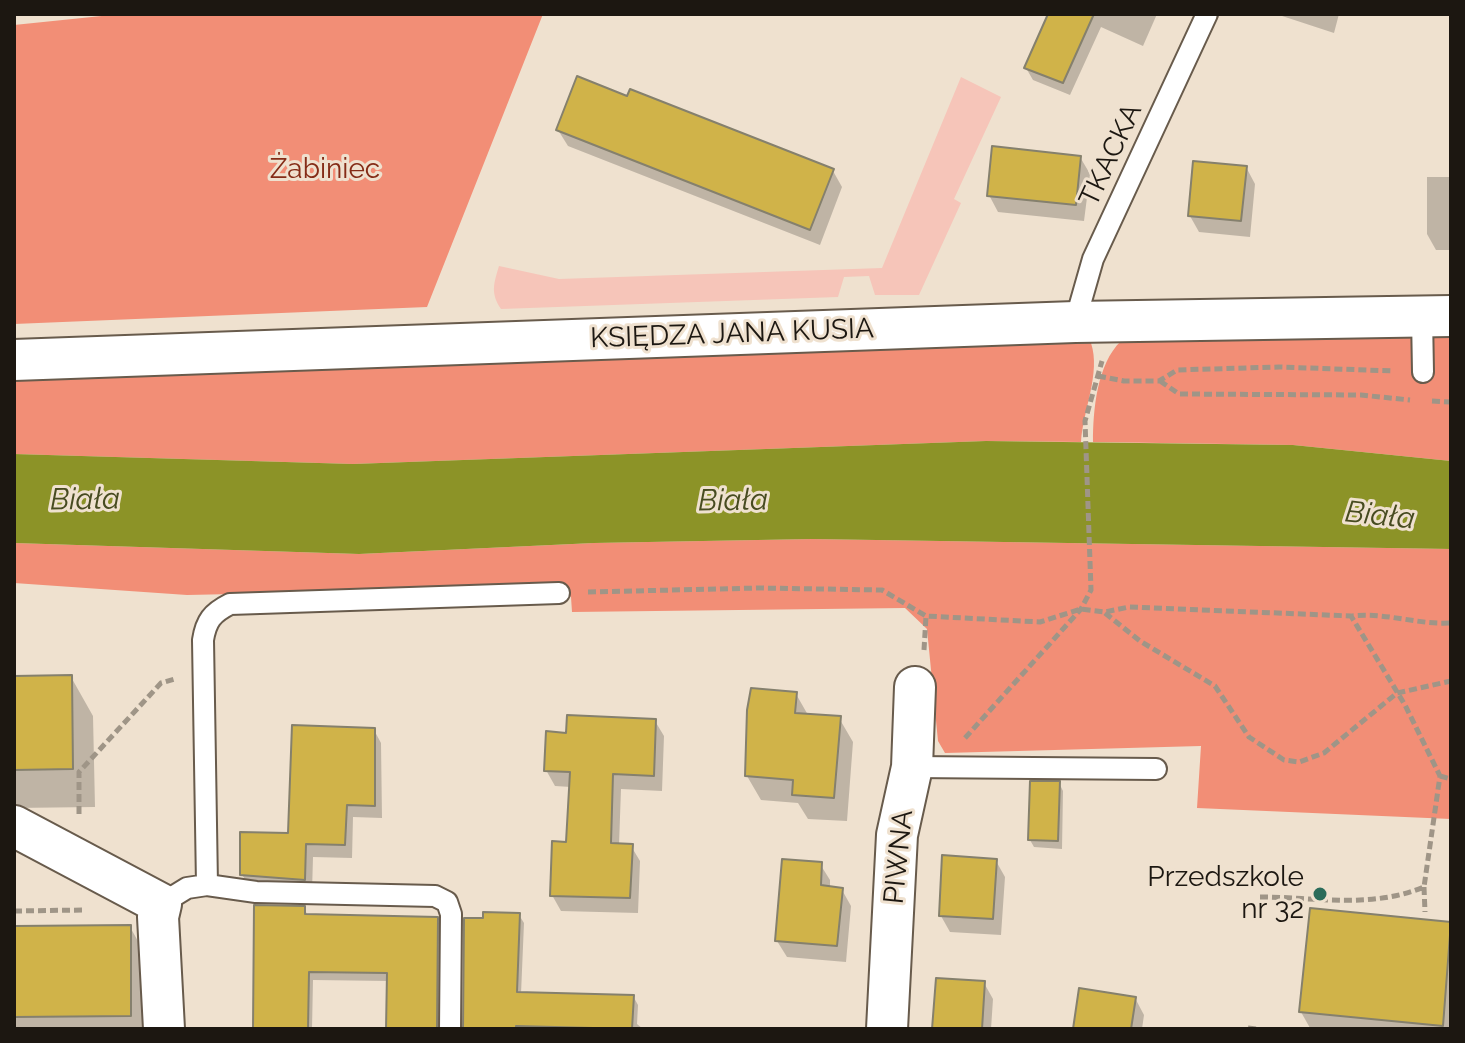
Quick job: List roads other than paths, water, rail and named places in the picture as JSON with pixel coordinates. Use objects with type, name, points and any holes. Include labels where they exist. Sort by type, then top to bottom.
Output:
[{"type":"street","name":"KSIĘDZA JANA KUSIA","points":[[14,360],[1075,322],[1437,316]]},
{"type":"street","name":"PIWNA","points":[[887,1029],[897,835],[912,767],[915,687]]},
{"type":"street","points":[[14,826],[161,904],[158,917],[164,1029]]},
{"type":"lane","name":"TKACKA","points":[[1075,322],[1093,259],[1207,14]]},
{"type":"lane","points":[[1423,372],[1437,316]]},
{"type":"lane","points":[[207,885],[203,674],[206,623],[215,611],[230,604],[559,593]]},
{"type":"lane","points":[[912,767],[1156,769]]},
{"type":"lane","points":[[161,904],[187,888],[207,885],[256,892],[435,896],[447,902],[451,914],[450,1029]]},
{"type":"water","name":"Biała","points":[[986,441],[1293,445],[1451,461],[1451,549],[812,539],[594,543],[359,554],[14,543],[14,454],[353,464]]},
{"type":"place","name":"Przedszkole nr 32","points":[[1320,894]]},
{"type":"park label","name":"Żabiniec","points":[[325,170]]}]
